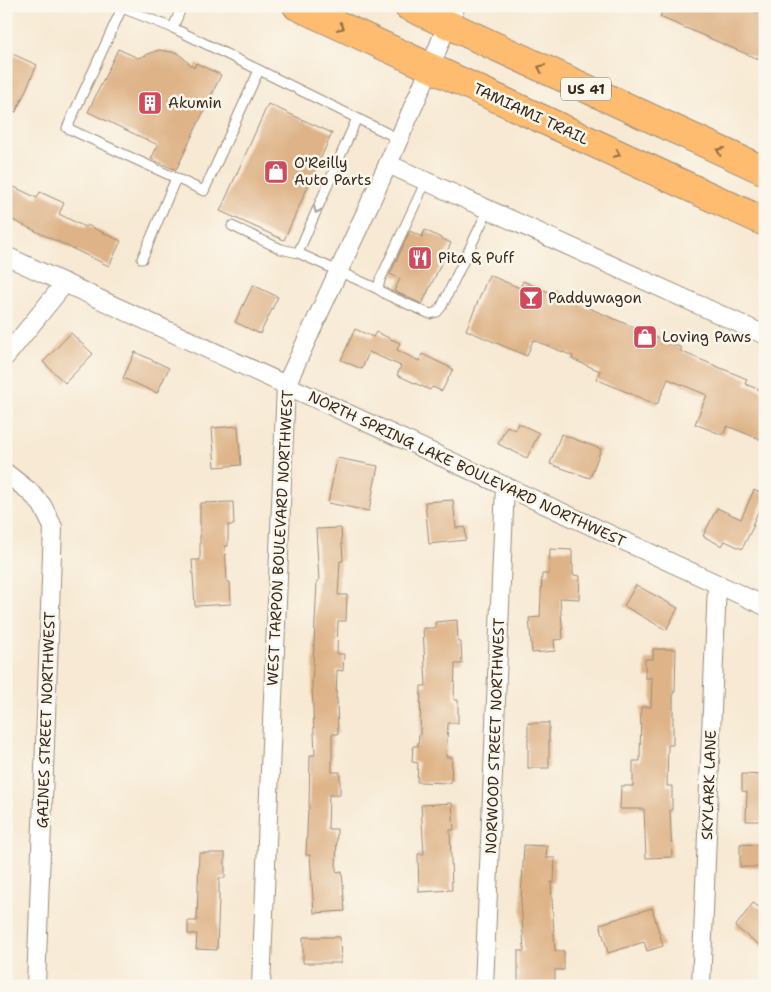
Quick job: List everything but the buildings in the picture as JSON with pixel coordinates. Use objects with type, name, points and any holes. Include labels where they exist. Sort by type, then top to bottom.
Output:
[{"type":"main road","name":"TAMIAMI TRAIL","points":[[297,6],[765,222]]},
{"type":"main road","name":"US 41","points":[[408,6],[452,16],[765,172]]},
{"type":"street","name":"WEST TARPON BOULEVARD NORTHWEST","points":[[261,986],[286,385],[388,164],[452,16]]},
{"type":"street","points":[[388,164],[765,335]]},
{"type":"street","name":"NORTH SPRING LAKE BOULEVARD NORTHWEST","points":[[6,256],[765,606]]},
{"type":"street","points":[[6,356],[65,283]]},
{"type":"street","name":"GAINES STREET NORTHWEST","points":[[6,473],[29,491],[42,505],[52,527],[36,986]]},
{"type":"street","name":"NORWOOD STREET NORTHWEST","points":[[484,986],[505,486]]},
{"type":"street","name":"SKYLARK LANE","points":[[701,986],[717,584]]},
{"type":"lane","points":[[173,28],[182,6]]},
{"type":"lane","points":[[259,70],[204,191],[67,128],[122,8],[173,28],[259,70],[357,118],[399,139]]},
{"type":"lane","points":[[298,253],[357,118]]},
{"type":"lane","points":[[142,259],[176,178]]},
{"type":"lane","points":[[378,289],[380,280],[426,182]]},
{"type":"lane","points":[[232,226],[282,249],[298,253],[430,314],[438,312],[442,306],[488,210]]},
{"type":"place","name":"Akumin","points":[[150,103]]},
{"type":"place","name":"O'Reilly Auto Parts","points":[[276,172]]},
{"type":"place","name":"Pita & Puff","points":[[420,258]]},
{"type":"place","name":"Paddywagon","points":[[531,298]]},
{"type":"place","name":"Loving Paws","points":[[645,337]]}]
